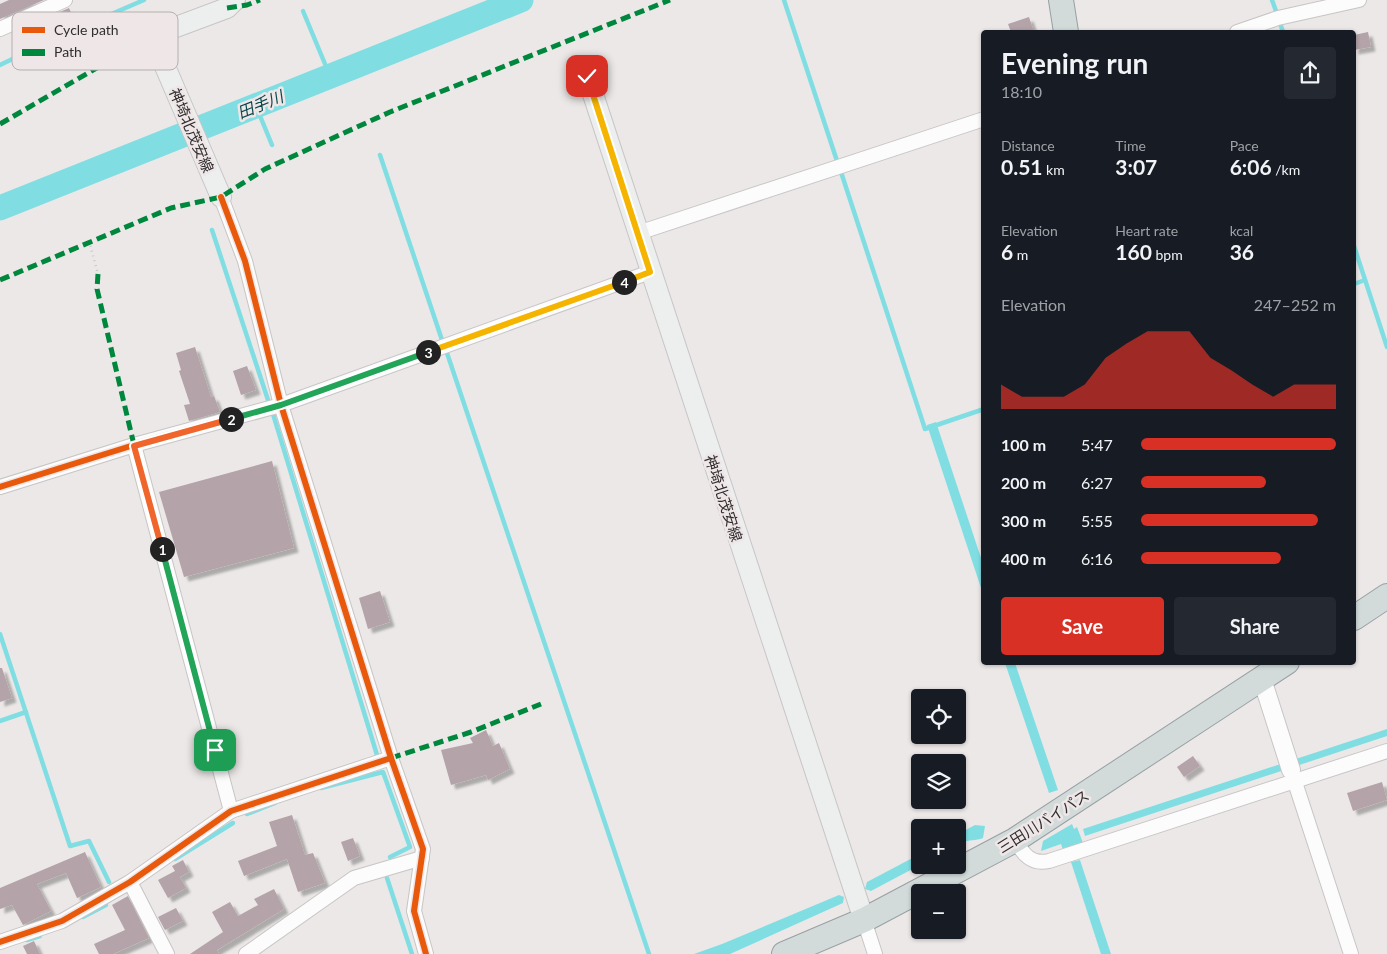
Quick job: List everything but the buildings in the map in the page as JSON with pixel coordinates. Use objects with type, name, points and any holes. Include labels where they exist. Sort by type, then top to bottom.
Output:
[{"type":"highway","points":[[1061,0],[1066,30]]},
{"type":"highway","points":[[1356,617],[1387,596]]},
{"type":"highway","name":"三田川バイパス","points":[[784,954],[864,920],[1015,840],[1259,671],[1278,665]]},
{"type":"main road","name":"神埼北茂安線","points":[[178,26],[227,8],[235,0]]},
{"type":"main road","name":"神埼北茂安線","points":[[167,70],[219,192]]},
{"type":"main road","name":"神埼北茂安線","points":[[587,76],[864,920]]},
{"type":"street","points":[[38,12],[65,0]]},
{"type":"street","points":[[1242,30],[1278,18],[1359,0]]},
{"type":"street","points":[[0,29],[12,24]]},
{"type":"street","points":[[638,233],[981,119]]},
{"type":"street","points":[[219,192],[245,261],[281,405],[391,758],[422,849],[414,911],[426,954]]},
{"type":"street","points":[[0,487],[134,446],[281,405],[650,272]]},
{"type":"street","points":[[134,446],[231,811]]},
{"type":"street","points":[[1259,671],[1351,954]]},
{"type":"street","points":[[1015,840],[1022,853],[1034,862],[1048,861],[1291,769],[1387,751]]},
{"type":"street","points":[[0,942],[62,921],[130,882],[231,811],[391,758]]},
{"type":"street","points":[[246,954],[354,878],[422,858]]},
{"type":"street","points":[[130,882],[167,954]]},
{"type":"street","points":[[864,920],[875,954]]},
{"type":"path","points":[[89,241],[98,274]]},
{"type":"water","points":[[936,422],[981,558],[981,588],[927,425]]},
{"type":"water","points":[[1006,665],[1016,665],[1058,790],[1049,793]]},
{"type":"water","points":[[1387,729],[1387,736],[1085,836],[1083,829]]},
{"type":"water","points":[[1072,824],[1074,829],[1077,827],[1083,843],[1063,850],[1061,844],[1041,851],[1043,841]]},
{"type":"water","points":[[975,825],[985,826],[983,838],[966,842],[966,830]]},
{"type":"water","points":[[911,859],[911,870],[871,891],[865,889],[867,882]]},
{"type":"water","points":[[1080,860],[1111,954],[1101,954],[1071,862]]},
{"type":"water","points":[[839,895],[844,897],[843,903],[730,954],[694,954],[722,944]]},
{"type":"waterway","points":[[116,12],[144,0]]},
{"type":"waterway","name":"田手川","points":[[0,208],[521,0]]},
{"type":"waterway","points":[[784,0],[837,161]]},
{"type":"waterway","points":[[1272,0],[1276,11]]},
{"type":"waterway","points":[[303,11],[330,76]]},
{"type":"waterway","points":[[1281,26],[1282,30]]},
{"type":"waterway","points":[[0,65],[12,59]]},
{"type":"waterway","points":[[256,106],[272,145]]},
{"type":"waterway","points":[[380,155],[442,340]]},
{"type":"waterway","points":[[841,172],[925,429],[981,410]]},
{"type":"waterway","points":[[212,230],[268,400]]},
{"type":"waterway","points":[[1356,252],[1387,347]]},
{"type":"waterway","points":[[1356,283],[1365,280]]},
{"type":"waterway","points":[[447,353],[649,954]]},
{"type":"waterway","points":[[273,414],[377,755]]},
{"type":"waterway","points":[[0,634],[70,846],[89,841],[109,882]]},
{"type":"waterway","points":[[0,721],[26,712]]},
{"type":"waterway","points":[[321,788],[383,772],[410,847],[390,857]]},
{"type":"waterway","points":[[247,814],[275,803]]},
{"type":"waterway","points":[[175,859],[233,823]]},
{"type":"waterway","points":[[387,878],[412,954]]},
{"type":"waterway","points":[[83,917],[106,905]]},
{"type":"waterway","points":[[27,940],[40,936]]},
{"type":"marked path","points":[[227,8],[247,5],[260,0]]},
{"type":"marked path","points":[[0,280],[171,208],[221,197],[265,169],[390,112],[670,0]]},
{"type":"marked path","points":[[0,124],[93,70]]},
{"type":"marked path","points":[[98,274],[97,289],[134,445]]},
{"type":"marked path","points":[[391,758],[471,732],[541,704]]},
{"type":"cycle path","points":[[221,197],[245,261],[281,405],[391,758],[423,849],[414,911],[426,954]]},
{"type":"cycle path","points":[[0,487],[134,445],[281,405],[650,272]]},
{"type":"cycle path","points":[[0,942],[62,921],[130,882],[231,811],[391,758]]},
{"type":"route","points":[[215,750],[134,446],[281,405],[650,272],[587,76]]}]
